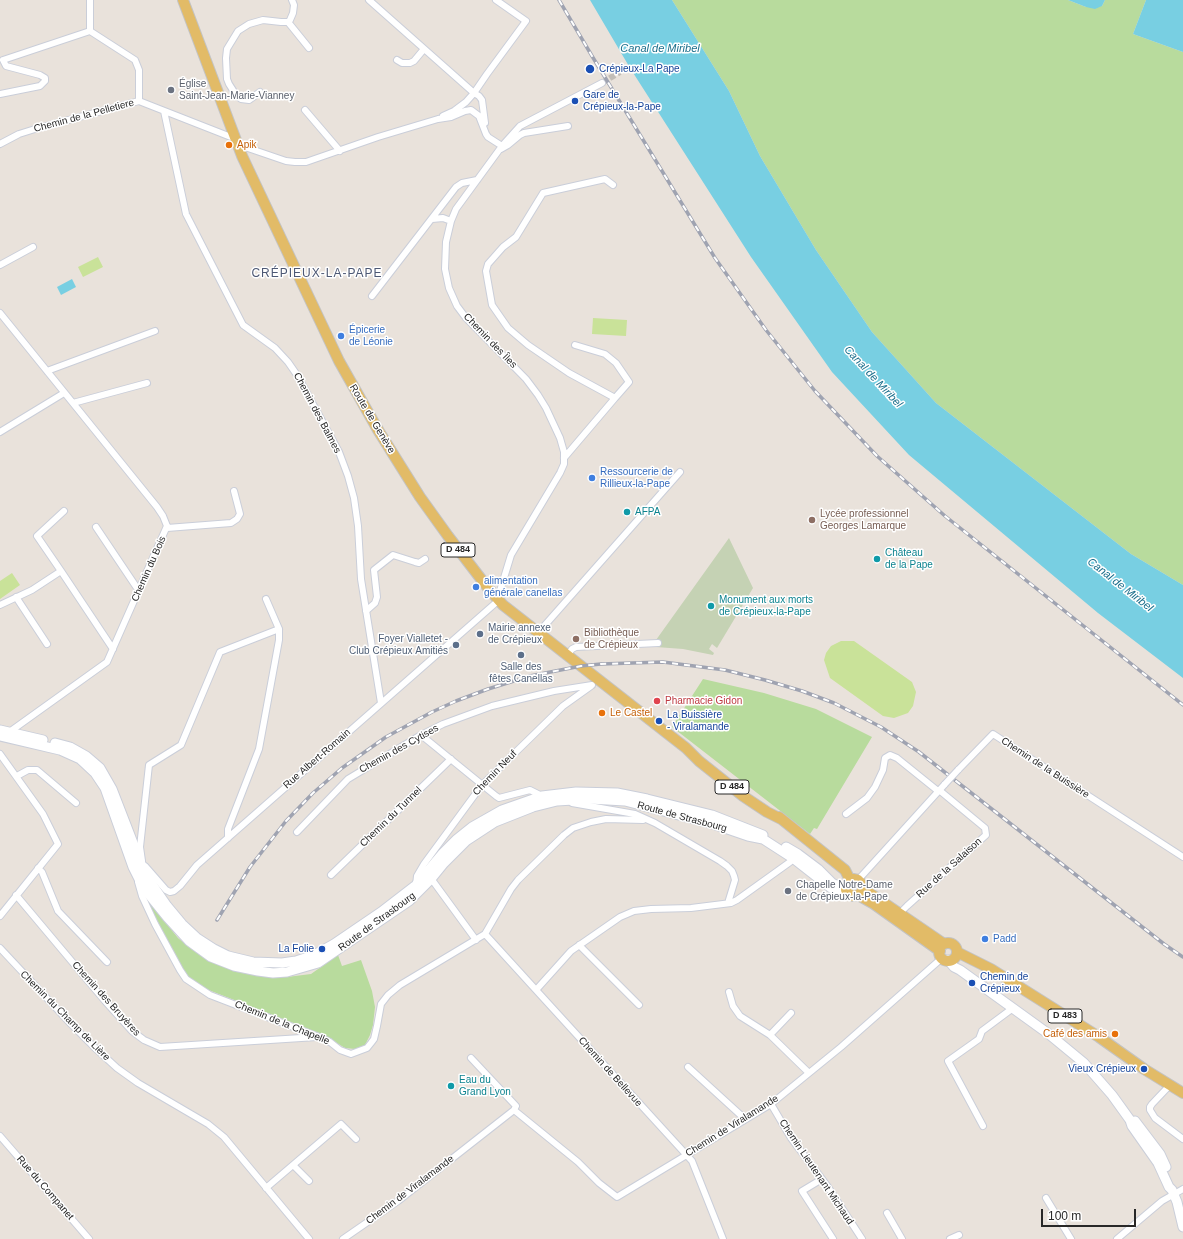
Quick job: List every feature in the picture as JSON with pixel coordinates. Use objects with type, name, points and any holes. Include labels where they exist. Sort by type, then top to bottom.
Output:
[{"type":"main road","name":"Route de Genève","points":[[183,0],[237,143],[339,361],[365,408],[420,497],[448,536],[499,600],[567,656],[595,683],[686,748],[702,757],[764,803],[845,870],[853,887],[874,904],[948,954]]},
{"type":"main road","name":"Route de Strasbourg","points":[[0,730],[70,747],[94,762],[106,777],[112,789],[139,865],[139,879],[154,901],[189,941],[212,957],[234,966],[273,973],[287,972],[318,963],[409,901],[429,876],[443,853],[472,827],[502,810],[542,796],[590,792],[617,793],[712,815],[757,832],[796,856],[836,891],[853,887]]},
{"type":"main road","name":"Route de Strasbourg","points":[[0,736],[60,750],[80,759],[95,773],[105,788],[139,865],[150,884],[167,906],[182,924],[197,938],[228,956],[248,961],[282,963],[296,961],[322,951],[381,912],[416,886],[444,863],[466,841],[495,822],[533,807],[557,801],[590,799],[625,802],[667,811],[748,836],[763,839],[796,856]]},
{"type":"main road","name":"Route de Genève","points":[[853,887],[899,914],[948,954]]},
{"type":"main road","points":[[948,954],[954,966],[1050,1035],[1084,1063],[1112,1095],[1158,1162],[1169,1187],[1178,1202],[1183,1227]]},
{"type":"main road","name":"D 483","points":[[948,954],[991,969],[1099,1037],[1183,1093]]},
{"type":"street","points":[[90,0],[90,31]]},
{"type":"street","points":[[288,22],[293,13],[294,5],[292,0]]},
{"type":"street","points":[[369,0],[482,100],[486,134],[501,148],[508,145],[524,133],[568,126]]},
{"type":"street","points":[[438,119],[454,111],[474,94],[526,21],[496,0]]},
{"type":"street","points":[[260,92],[249,100],[244,100],[236,95],[229,84],[226,73],[227,49],[238,31],[256,21],[269,20],[288,22],[309,48]]},
{"type":"street","points":[[0,94],[40,86],[45,81],[45,78],[40,74],[6,66],[4,60],[90,31]]},
{"type":"street","points":[[90,31],[135,60],[139,70],[139,101]]},
{"type":"street","points":[[396,60],[402,63],[410,63],[414,61],[424,49]]},
{"type":"street","name":"Chemin des Îles","points":[[499,600],[500,591],[511,555],[560,473],[564,464],[564,452],[560,438],[546,408],[526,378],[466,318],[457,306],[449,288],[445,270],[446,242],[451,221],[456,209],[501,148],[520,126],[602,83]]},
{"type":"street","points":[[216,88],[229,84]]},
{"type":"street","points":[[438,119],[451,117],[471,110],[480,105],[482,100]]},
{"type":"street","name":"Chemin de la Pelletiere","points":[[0,144],[19,134],[35,129],[139,101],[245,147],[286,161],[295,162],[314,160],[378,137],[438,119]]},
{"type":"street","points":[[466,102],[468,109],[479,116],[485,128]]},
{"type":"street","points":[[306,110],[340,151]]},
{"type":"street","name":"Chemin des Balmes","points":[[164,111],[186,214],[239,319],[248,330],[275,348],[297,374],[338,452],[348,476],[354,498],[358,526],[361,579],[381,703]]},
{"type":"street","points":[[613,185],[606,179],[543,193],[516,237],[503,247],[488,264],[486,271],[492,305],[508,328],[528,345],[557,364],[615,398]]},
{"type":"street","points":[[372,296],[456,187],[462,183],[477,180]]},
{"type":"street","points":[[432,219],[443,218],[451,221]]},
{"type":"street","points":[[0,265],[33,247]]},
{"type":"street","name":"Chemin du Bois","points":[[0,313],[160,511],[167,523],[167,528],[107,662],[10,732],[0,736]]},
{"type":"street","points":[[47,370],[155,331]]},
{"type":"street","points":[[564,458],[629,382],[616,363],[605,354],[576,345]]},
{"type":"street","points":[[72,403],[147,382]]},
{"type":"street","points":[[0,432],[64,393]]},
{"type":"street","points":[[538,633],[680,472]]},
{"type":"street","points":[[167,528],[231,523],[237,519],[240,514],[234,491]]},
{"type":"street","points":[[64,511],[37,536],[113,649]]},
{"type":"street","points":[[96,527],[139,591]]},
{"type":"street","points":[[366,611],[375,603],[377,597],[374,570],[393,555],[419,563],[425,559]]},
{"type":"street","points":[[0,605],[45,583],[61,571]]},
{"type":"street","points":[[16,597],[47,644]]},
{"type":"street","points":[[228,838],[228,829],[259,749],[280,640],[279,629],[266,599]]},
{"type":"street","name":"Rue Albert-Romain","points":[[139,865],[145,866],[166,890],[170,892],[180,886],[197,865],[499,600]]},
{"type":"street","points":[[139,865],[149,765],[181,745],[220,652],[279,629]]},
{"type":"street","points":[[567,656],[572,649],[576,647],[658,643]]},
{"type":"street","name":"Chemin des Cytises","points":[[297,832],[348,779],[421,735],[443,724],[492,706],[595,683]]},
{"type":"street","name":"Chemin Neuf","points":[[416,886],[417,876],[424,864],[482,785],[563,706],[595,683]]},
{"type":"street","name":"Chemin de la Buissière","points":[[853,887],[938,791],[993,734],[1183,857]]},
{"type":"street","points":[[421,735],[499,798],[530,790],[542,796]]},
{"type":"street","points":[[0,754],[3,763],[17,776],[43,814],[58,844],[0,916]]},
{"type":"street","points":[[846,814],[867,798],[875,787],[883,770],[885,758],[890,755],[897,758],[938,791]]},
{"type":"street","name":"Chemin du Tunnel","points":[[331,875],[451,759]]},
{"type":"street","points":[[17,776],[28,770],[37,770],[76,803]]},
{"type":"street","name":"Rue de la Salaison","points":[[899,914],[906,906],[986,835],[985,828],[938,791]]},
{"type":"street","points":[[557,801],[635,814],[654,823],[727,866],[732,871],[735,880],[728,903]]},
{"type":"street","points":[[645,820],[606,819],[573,828],[518,880],[511,889],[485,934],[536,990],[571,951],[620,917],[634,911],[691,908],[728,903],[737,900],[796,856]]},
{"type":"street","points":[[38,868],[42,872],[58,911],[107,962]]},
{"type":"street","points":[[429,876],[476,940]]},
{"type":"street","name":"Chemin de la Chapelle","points":[[139,879],[138,882],[142,896],[155,924],[186,979],[210,994],[319,1037],[346,1053],[351,1054],[367,1048],[374,1039],[380,1004],[400,985],[485,934]]},
{"type":"street","name":"Chemin des Bruyères","points":[[16,895],[105,1001],[132,1031],[144,1040],[160,1047],[319,1037]]},
{"type":"street","points":[[579,945],[639,1005]]},
{"type":"street","name":"Chemin du Champ de Lière","points":[[0,948],[93,1046],[117,1068],[138,1083],[208,1124],[224,1137],[309,1239]]},
{"type":"street","name":"Chemin de Viralamande","points":[[514,1110],[578,1162],[599,1183],[617,1197],[771,1104],[841,1047],[948,954]]},
{"type":"street","name":"Chemin de Bellevue","points":[[536,990],[692,1161],[723,1239]]},
{"type":"street","points":[[729,992],[733,1006],[740,1016],[770,1035],[809,1073]]},
{"type":"street","points":[[983,1126],[948,1061],[979,1038],[982,1031],[1013,1008]]},
{"type":"street","points":[[770,1035],[791,1013]]},
{"type":"street","name":"Chemin de Viralamande","points":[[343,1239],[398,1201],[514,1110],[516,1106],[471,1058]]},
{"type":"street","points":[[688,1067],[745,1120]]},
{"type":"street","points":[[1170,1085],[1152,1104],[1150,1110],[1155,1118],[1183,1139]]},
{"type":"street","name":"Chemin Lieutenant Michaud","points":[[771,1104],[791,1138],[822,1179],[862,1239]]},
{"type":"street","points":[[266,1188],[341,1124],[356,1139]]},
{"type":"street","name":"Rue du Companet","points":[[0,1136],[89,1239]]},
{"type":"street","points":[[293,1165],[309,1181]]},
{"type":"street","points":[[822,1179],[802,1191],[833,1239]]},
{"type":"street","points":[[1117,1239],[1173,1192],[1183,1189]]},
{"type":"street","points":[[1046,1198],[1071,1239]]},
{"type":"street","points":[[887,1213],[902,1239]]},
{"type":"street","points":[[950,1239],[959,1235]]},
{"type":"green space","points":[[672,0],[1068,0],[1086,7],[1102,6],[1105,0],[1146,0],[1133,34],[1183,52],[1183,585],[1131,554],[936,403],[872,332],[816,250],[760,156],[729,91]]},
{"type":"green space","points":[[98,257],[103,267],[83,277],[78,267]]},
{"type":"green space","points":[[593,318],[627,320],[626,336],[592,334]]},
{"type":"green space","points":[[729,538],[753,588],[717,648],[712,644],[709,649],[714,653],[713,655],[683,649],[656,647],[656,640]]},
{"type":"green space","points":[[12,573],[20,585],[0,599],[0,581]]},
{"type":"green space","points":[[841,641],[854,641],[912,682],[916,692],[913,706],[908,713],[894,718],[883,716],[830,678],[824,660],[826,653],[831,646]]},
{"type":"green space","points":[[703,679],[764,693],[816,709],[872,737],[817,829],[814,828],[810,834],[672,727]]},
{"type":"green space","points":[[144,893],[178,938],[206,958],[234,971],[272,977],[287,977],[311,974],[338,955],[342,966],[361,960],[372,991],[375,1007],[373,1025],[365,1045],[355,1049],[345,1048],[324,1035],[206,989],[187,977],[155,919]]},
{"type":"water","name":"Canal de Miribel","points":[[590,0],[672,0],[729,91],[760,156],[816,250],[872,332],[936,403],[1131,554],[1183,585],[1183,678],[1098,613],[909,455],[832,372],[751,257],[630,68]]},
{"type":"water","points":[[1068,0],[1105,0],[1102,6],[1095,9]]},
{"type":"water","points":[[1146,0],[1183,0],[1183,52],[1133,34]]},
{"type":"water","points":[[72,279],[76,287],[61,295],[57,287]]},
{"type":"tunnel","points":[[602,83],[620,72]]},
{"type":"railway","points":[[559,0],[715,258],[766,330],[815,391],[877,456],[945,516],[1183,705]]},
{"type":"railway","points":[[217,920],[250,867],[286,821],[313,793],[342,768],[386,737],[456,701],[530,676],[581,666],[663,662],[725,670],[802,691],[834,703],[881,727],[919,752],[1164,944],[1183,957]]},
{"type":"place","name":"Crépieux-La Pape","points":[[590,69]]},
{"type":"place","name":"Église Saint-Jean-Marie-Vianney","points":[[171,90]]},
{"type":"place","name":"Gare de Crépieux-la-Pape","points":[[575,101]]},
{"type":"place","name":"Apik","points":[[229,145]]},
{"type":"place","name":"Épicerie de Léonie","points":[[341,336]]},
{"type":"place","name":"Ressourcerie de Rillieux-la-Pape","points":[[592,478]]},
{"type":"place","name":"AFPA","points":[[627,512]]},
{"type":"place","name":"Lycée professionnel Georges Lamarque","points":[[812,520]]},
{"type":"place","name":"Château de la Pape","points":[[877,559]]},
{"type":"place","name":"alimentation générale canellas","points":[[476,587]]},
{"type":"place","name":"Monument aux morts de Crépieux-la-Pape","points":[[711,606]]},
{"type":"place","name":"Mairie annexe de Crépieux","points":[[480,634]]},
{"type":"place","name":"Bibliothèque de Crépieux","points":[[576,639]]},
{"type":"place","name":"Foyer Vialletet - Club Crépieux Amitiés","points":[[456,645]]},
{"type":"place","name":"Salle des fêtes Canellas","points":[[521,655]]},
{"type":"place","name":"Pharmacie Gidon","points":[[657,701]]},
{"type":"place","name":"Le Castel","points":[[602,713]]},
{"type":"place","name":"La Buissière - Viralamande","points":[[659,721]]},
{"type":"place","name":"Chapelle Notre-Dame de Crépieux-la-Pape","points":[[788,891]]},
{"type":"place","name":"Padd","points":[[985,939]]},
{"type":"place","name":"La Folie","points":[[322,949]]},
{"type":"place","name":"Chemin de Crépieux","points":[[972,983]]},
{"type":"place","name":"Café des amis","points":[[1115,1034]]},
{"type":"place","name":"Vieux Crépieux","points":[[1144,1069]]},
{"type":"place","name":"Eau du Grand Lyon","points":[[451,1086]]},
{"type":"district","name":"CRÉPIEUX-LA-PAPE","points":[[317,274]]}]
